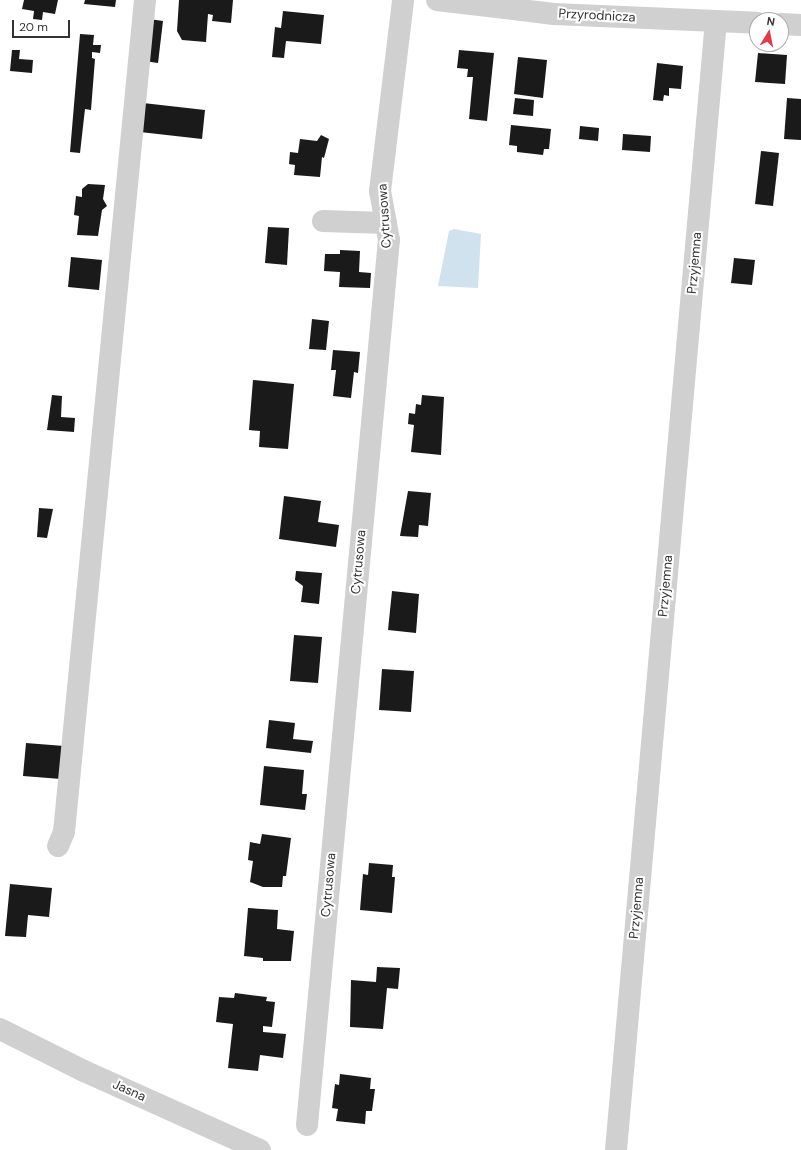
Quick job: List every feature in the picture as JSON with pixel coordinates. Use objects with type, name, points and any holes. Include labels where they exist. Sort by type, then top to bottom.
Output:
[{"type":"street","points":[[58,846],[64,832],[145,0]]},
{"type":"street","name":"Cytrusowa","points":[[307,1125],[389,240],[380,191],[403,0]]},
{"type":"street","name":"Przyrodnicza","points":[[437,0],[554,14],[749,23]]},
{"type":"street","name":"Przyjemna","points":[[616,1150],[716,21]]},
{"type":"street","points":[[789,24],[801,25]]},
{"type":"street","points":[[323,221],[386,223]]},
{"type":"street","name":"Jasna","points":[[0,1029],[78,1068],[260,1150]]},
{"type":"water","points":[[454,229],[481,234],[478,288],[438,286],[449,231]]},
{"type":"building","points":[[24,0],[58,0],[55,14],[43,12],[42,20],[33,19],[34,11],[22,9]]},
{"type":"building","points":[[85,0],[116,0],[115,7],[84,4]]},
{"type":"building","points":[[179,0],[233,0],[231,23],[212,21],[213,15],[208,14],[206,42],[182,40],[177,31]]},
{"type":"building","points":[[283,11],[324,15],[321,44],[286,41],[284,58],[272,57],[275,27],[281,28]]},
{"type":"building","points":[[149,19],[163,21],[158,63],[144,61]]},
{"type":"building","points":[[80,34],[94,35],[93,45],[101,45],[100,53],[92,52],[92,58],[95,59],[91,110],[85,109],[80,153],[70,152]]},
{"type":"building","points":[[12,50],[20,50],[19,59],[33,60],[32,73],[10,71]]},
{"type":"building","points":[[459,50],[494,53],[487,121],[469,119],[473,77],[467,77],[468,69],[457,68]]},
{"type":"building","points":[[758,53],[787,55],[785,84],[755,82]]},
{"type":"building","points":[[518,57],[547,60],[543,98],[514,94]]},
{"type":"building","points":[[657,63],[683,66],[681,89],[669,88],[669,96],[664,95],[663,101],[653,100]]},
{"type":"building","points":[[515,98],[534,100],[533,116],[513,114]]},
{"type":"building","points":[[787,98],[801,99],[801,140],[784,139]]},
{"type":"building","points":[[143,103],[205,110],[202,139],[140,132]]},
{"type":"building","points":[[511,125],[551,129],[549,149],[544,149],[543,155],[517,152],[517,146],[509,145]]},
{"type":"building","points":[[580,126],[599,128],[598,141],[579,139]]},
{"type":"building","points":[[623,134],[651,136],[650,152],[622,150]]},
{"type":"building","points":[[321,135],[329,139],[324,158],[322,157],[320,177],[294,175],[295,165],[289,164],[290,152],[298,153],[300,139],[317,141]]},
{"type":"building","points":[[761,151],[779,153],[773,206],[755,204]]},
{"type":"building","points":[[88,184],[105,185],[103,199],[107,206],[102,210],[98,236],[77,235],[79,216],[74,215],[76,196],[82,197],[82,189]]},
{"type":"building","points":[[268,227],[289,228],[287,265],[265,263]]},
{"type":"building","points":[[340,250],[360,251],[359,272],[371,273],[370,288],[339,287],[340,272],[324,271],[325,254],[340,254]]},
{"type":"building","points":[[71,257],[102,260],[99,290],[68,287]]},
{"type":"building","points":[[734,258],[755,260],[752,285],[731,283]]},
{"type":"building","points":[[312,319],[329,321],[326,350],[309,349]]},
{"type":"building","points":[[333,350],[360,352],[358,373],[354,372],[351,398],[333,396],[336,370],[331,370]]},
{"type":"building","points":[[253,380],[294,384],[288,449],[259,447],[260,431],[249,430]]},
{"type":"building","points":[[52,395],[62,396],[61,417],[75,418],[74,432],[47,430]]},
{"type":"building","points":[[422,395],[444,397],[441,455],[411,452],[414,425],[408,424],[409,413],[415,414],[416,404],[421,405]]},
{"type":"building","points":[[408,491],[431,493],[428,526],[419,525],[418,537],[400,536]]},
{"type":"building","points":[[284,496],[321,501],[318,522],[339,525],[336,547],[279,539]]},
{"type":"building","points":[[39,508],[53,509],[47,538],[37,537]]},
{"type":"building","points":[[296,571],[322,573],[319,604],[301,602],[303,586],[295,580]]},
{"type":"building","points":[[392,591],[419,594],[416,633],[388,630]]},
{"type":"building","points":[[294,635],[322,637],[318,683],[290,681]]},
{"type":"building","points":[[382,669],[414,671],[411,712],[379,710]]},
{"type":"building","points":[[269,720],[295,723],[293,739],[313,741],[311,753],[266,748]]},
{"type":"building","points":[[26,743],[64,746],[61,779],[23,776]]},
{"type":"building","points":[[264,766],[304,770],[302,794],[307,794],[305,810],[260,805]]},
{"type":"building","points":[[262,834],[291,838],[286,876],[283,876],[282,887],[263,887],[250,882],[253,861],[248,860],[250,842],[260,844]]},
{"type":"building","points":[[369,863],[393,865],[392,877],[395,877],[392,913],[360,910],[363,874],[368,875]]},
{"type":"building","points":[[10,884],[52,888],[49,917],[28,915],[26,937],[5,936]]},
{"type":"building","points":[[248,908],[278,910],[277,929],[294,931],[291,961],[263,961],[263,958],[244,956]]},
{"type":"building","points":[[377,967],[400,968],[398,989],[387,988],[383,1029],[350,1027],[351,980],[376,982]]},
{"type":"building","points":[[235,993],[267,997],[266,1001],[275,1002],[272,1027],[263,1026],[263,1032],[286,1034],[283,1058],[260,1055],[258,1071],[228,1068],[233,1024],[216,1022],[219,997],[234,998]]},
{"type":"building","points":[[340,1074],[371,1078],[370,1089],[375,1089],[372,1111],[366,1111],[365,1124],[336,1121],[338,1109],[332,1108],[335,1084],[339,1085]]}]
